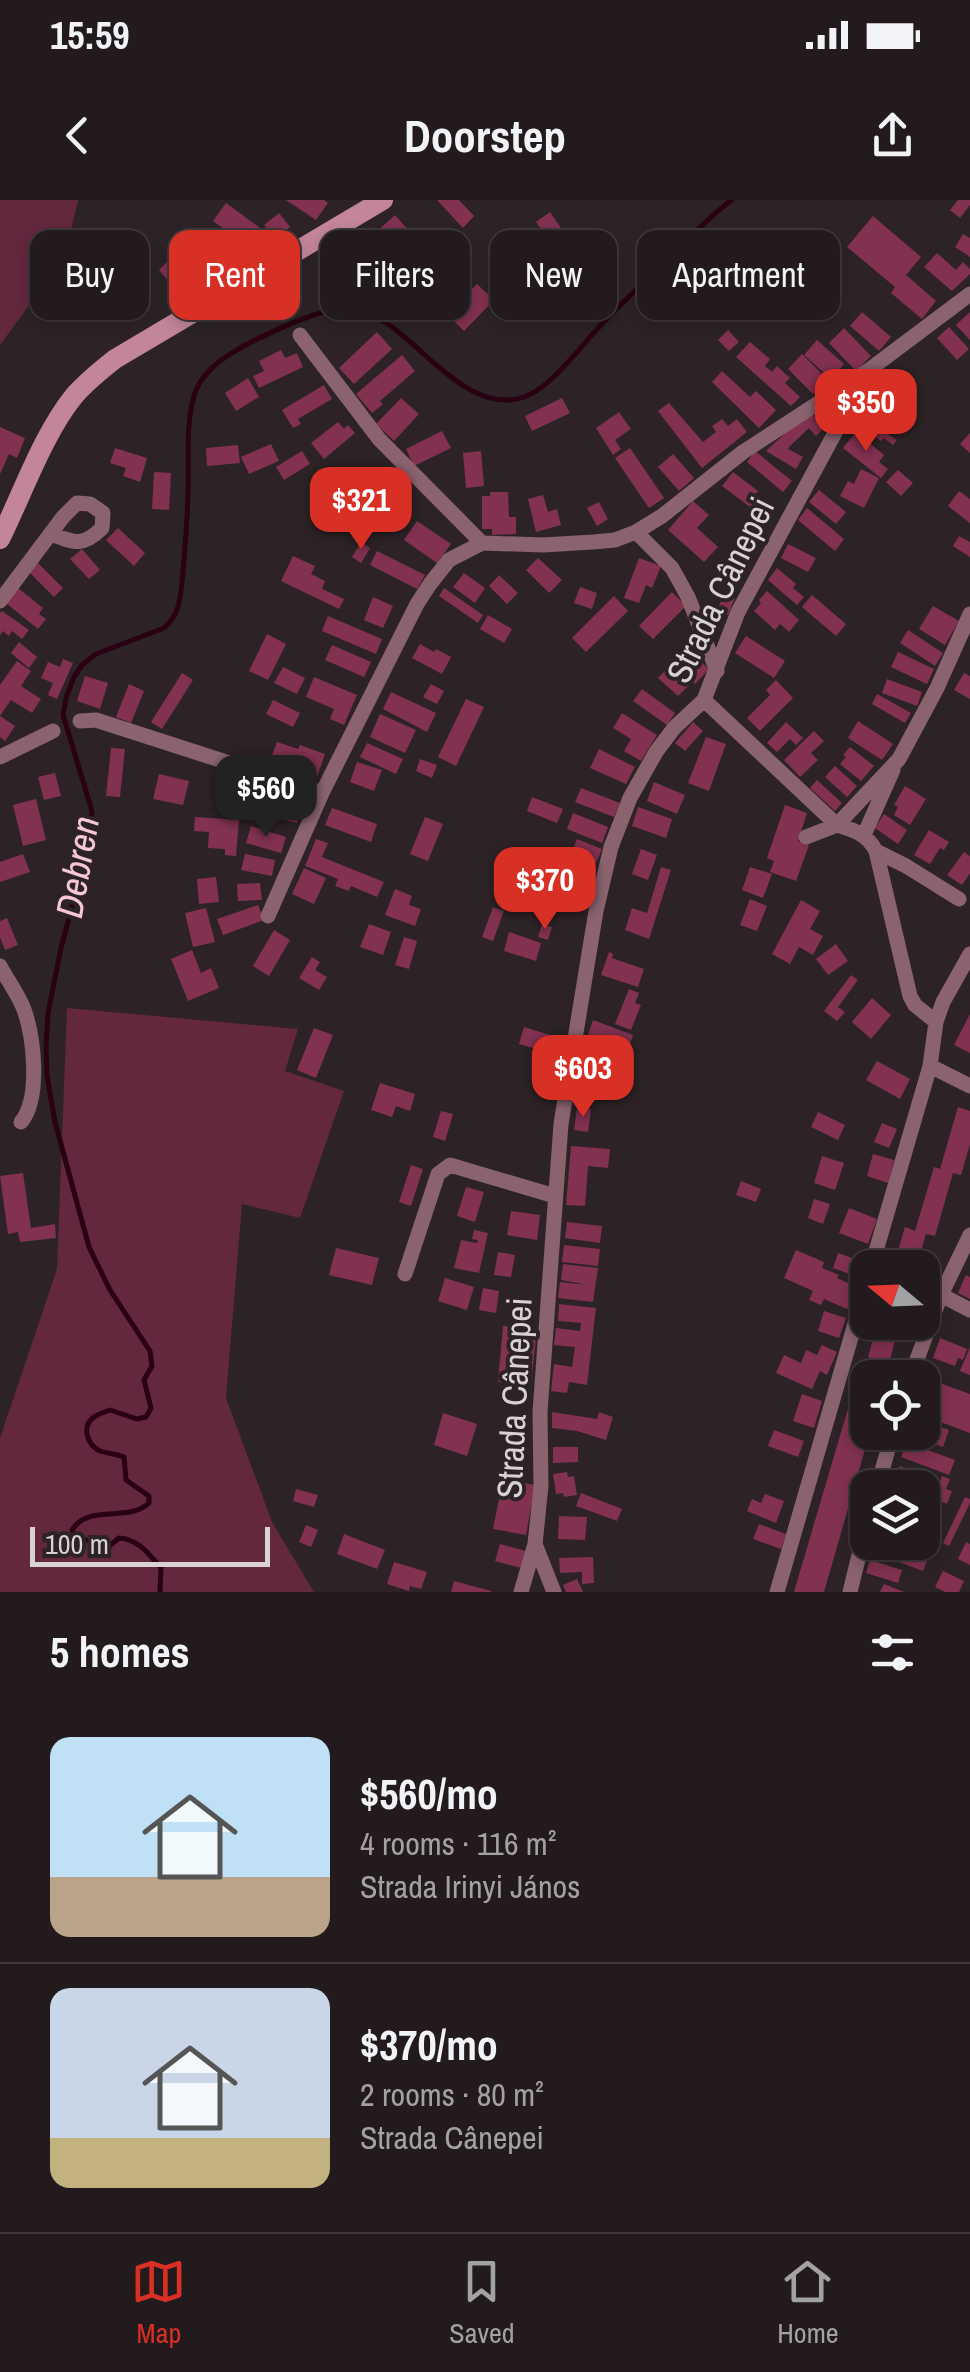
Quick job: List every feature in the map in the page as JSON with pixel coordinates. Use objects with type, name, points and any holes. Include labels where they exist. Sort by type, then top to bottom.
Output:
[{"type":"main road","points":[[0,539],[58,420],[94,376],[116,359],[383,200]]},
{"type":"street","points":[[268,916],[322,793],[417,604],[449,560],[482,543],[593,542],[615,540],[636,532],[743,452],[869,370],[970,294]]},
{"type":"street","points":[[300,334],[380,438],[482,543]]},
{"type":"street","name":"Strada Cânepei","points":[[521,1592],[535,1544],[542,1486],[540,1412],[560,1124],[596,911],[611,847],[630,798],[656,752],[674,728],[704,700],[738,612],[869,370]]},
{"type":"street","points":[[636,532],[672,568],[688,596],[717,671]]},
{"type":"street","points":[[0,601],[51,534]]},
{"type":"street","points":[[864,835],[970,614]]},
{"type":"street","points":[[704,700],[837,825],[864,835],[876,851],[910,996],[936,1022]]},
{"type":"street","points":[[80,722],[96,720],[322,793]]},
{"type":"street","points":[[0,757],[53,731]]},
{"type":"street","points":[[806,837],[837,825],[899,758]]},
{"type":"street","points":[[876,851],[959,899]]},
{"type":"street","points":[[876,1250],[930,1066],[936,1022],[970,954]]},
{"type":"street","points":[[0,966],[22,1006],[32,1055],[33,1093],[22,1122]]},
{"type":"street","points":[[930,1066],[970,1086]]},
{"type":"street","points":[[405,1274],[438,1174],[450,1165],[556,1196]]},
{"type":"street","points":[[917,1360],[941,1295],[970,1235]]},
{"type":"street","points":[[941,1295],[970,1310]]},
{"type":"street","points":[[777,1592],[850,1340]]},
{"type":"street","name":"Strada Cânepei","points":[[535,1544],[554,1592]]},
{"type":"street","points":[[850,1592],[858,1560]]},
{"type":"shaded area","points":[[0,200],[78,200],[71,230],[30,230],[30,304],[0,345]]},
{"type":"shaded area","points":[[67,1008],[298,1029],[285,1071],[344,1091],[300,1218],[242,1204],[226,1398],[272,1522],[314,1592],[0,1592],[0,1438],[57,1269]]},
{"type":"building","points":[[286,200],[324,200],[328,203],[316,220]]},
{"type":"building","points":[[437,200],[459,200],[474,216],[463,228]]},
{"type":"building","points":[[958,200],[970,200],[960,218],[950,210]]},
{"type":"building","points":[[226,203],[263,230],[225,230],[213,221]]},
{"type":"building","points":[[550,212],[561,228],[542,230],[536,222]]},
{"type":"building","points":[[279,213],[290,227],[268,230],[264,225]]},
{"type":"building","points":[[395,215],[408,230],[378,230]]},
{"type":"building","points":[[873,216],[921,257],[906,275],[936,301],[922,319],[891,293],[895,287],[847,247]]},
{"type":"building","points":[[963,234],[970,238],[970,257],[955,247]]},
{"type":"building","points":[[937,253],[956,270],[963,262],[970,269],[970,274],[952,291],[924,267]]},
{"type":"building","points":[[169,260],[169,282],[159,270]]},
{"type":"building","points":[[477,284],[490,296],[490,304],[464,331],[453,320],[470,320],[470,291]]},
{"type":"building","points":[[862,312],[891,337],[879,351],[850,326]]},
{"type":"building","points":[[970,312],[970,340],[956,325]]},
{"type":"building","points":[[949,327],[969,349],[957,360],[937,338]]},
{"type":"building","points":[[844,328],[871,356],[856,371],[829,343]]},
{"type":"building","points":[[728,330],[739,342],[729,351],[718,340]]},
{"type":"building","points":[[377,332],[392,349],[354,384],[339,368]]},
{"type":"building","points":[[817,340],[844,364],[831,379],[804,355]]},
{"type":"building","points":[[750,342],[770,359],[765,366],[772,372],[777,366],[790,378],[785,383],[800,397],[791,406],[736,357]]},
{"type":"building","points":[[281,350],[285,358],[297,353],[303,367],[259,388],[253,376],[264,371],[259,361]]},
{"type":"building","points":[[802,354],[827,379],[813,394],[788,369]]},
{"type":"building","points":[[402,355],[415,371],[372,413],[356,394]]},
{"type":"building","points":[[722,371],[750,397],[756,391],[776,410],[759,428],[712,382]]},
{"type":"building","points":[[899,376],[917,392],[899,411],[882,395]]},
{"type":"building","points":[[248,378],[259,397],[236,411],[225,393]]},
{"type":"building","points":[[324,385],[332,399],[298,419],[301,424],[293,428],[282,410]]},
{"type":"building","points":[[401,398],[419,414],[394,441],[376,424]]},
{"type":"building","points":[[562,398],[570,413],[532,431],[525,416]]},
{"type":"building","points":[[669,403],[703,442],[716,432],[712,426],[722,419],[728,426],[737,419],[747,432],[702,468],[658,411]]},
{"type":"building","points":[[875,405],[895,420],[886,433],[897,440],[893,445],[860,426]]},
{"type":"building","points":[[809,411],[825,427],[816,436],[809,428],[790,446],[788,449],[803,457],[796,469],[766,451]]},
{"type":"building","points":[[619,412],[631,429],[615,440],[621,449],[613,455],[596,428]]},
{"type":"building","points":[[338,422],[355,433],[324,459],[311,443]]},
{"type":"building","points":[[0,427],[25,438],[17,458],[9,454],[0,474]]},
{"type":"building","points":[[442,431],[451,448],[414,466],[406,449]]},
{"type":"building","points":[[856,432],[884,455],[879,462],[888,469],[881,478],[843,448]]},
{"type":"building","points":[[970,433],[970,453],[960,444]]},
{"type":"building","points":[[271,444],[279,461],[249,474],[241,457]]},
{"type":"building","points":[[238,445],[240,463],[207,466],[206,448]]},
{"type":"building","points":[[115,448],[147,458],[140,482],[123,476],[126,468],[110,463]]},
{"type":"building","points":[[630,448],[664,498],[649,508],[615,458]]},
{"type":"building","points":[[302,451],[310,464],[284,480],[276,467]]},
{"type":"building","points":[[481,451],[484,486],[466,488],[463,453]]},
{"type":"building","points":[[755,451],[792,481],[783,492],[747,462]]},
{"type":"building","points":[[673,454],[694,478],[679,491],[658,467]]},
{"type":"building","points":[[861,469],[879,478],[864,508],[840,496],[848,481],[854,484]]},
{"type":"building","points":[[898,470],[913,483],[901,496],[886,482]]},
{"type":"building","points":[[154,472],[171,473],[169,510],[152,509]]},
{"type":"building","points":[[733,472],[758,491],[752,498],[759,503],[754,510],[722,486]]},
{"type":"building","points":[[819,490],[846,512],[836,524],[809,502]]},
{"type":"building","points":[[959,491],[970,499],[970,523],[948,506]]},
{"type":"building","points":[[490,492],[508,492],[509,517],[516,517],[516,534],[492,535],[492,529],[482,529],[482,496],[490,496]]},
{"type":"building","points":[[543,495],[548,512],[557,509],[561,525],[536,532],[528,499]]},
{"type":"building","points":[[693,501],[709,515],[697,528],[718,547],[704,562],[668,530]]},
{"type":"building","points":[[599,502],[608,519],[597,526],[587,508]]},
{"type":"building","points":[[807,508],[844,539],[835,551],[798,520]]},
{"type":"building","points":[[417,521],[451,544],[437,563],[404,540]]},
{"type":"building","points":[[118,528],[145,553],[134,566],[106,540]]},
{"type":"building","points":[[959,536],[970,542],[970,557],[953,546]]},
{"type":"building","points":[[361,542],[370,548],[361,563],[352,557]]},
{"type":"building","points":[[788,544],[816,558],[808,572],[781,558]]},
{"type":"building","points":[[82,549],[100,570],[89,579],[70,559]]},
{"type":"building","points":[[377,551],[425,575],[417,589],[370,565]]},
{"type":"building","points":[[293,556],[315,566],[311,574],[325,581],[322,589],[344,599],[339,609],[281,581]]},
{"type":"building","points":[[538,558],[562,580],[549,593],[526,570]]},
{"type":"building","points":[[639,558],[661,566],[652,588],[646,585],[639,603],[624,598]]},
{"type":"building","points":[[38,563],[63,588],[54,597],[29,572]]},
{"type":"building","points":[[777,568],[796,584],[793,588],[804,597],[797,605],[768,580]]},
{"type":"building","points":[[464,573],[485,588],[475,603],[453,587]]},
{"type":"building","points":[[499,575],[518,593],[507,604],[489,586]]},
{"type":"building","points":[[580,587],[597,593],[592,609],[574,603]]},
{"type":"building","points":[[18,588],[43,608],[39,614],[46,619],[38,629],[6,603]]},
{"type":"building","points":[[444,588],[483,615],[478,623],[439,596]]},
{"type":"building","points":[[767,591],[799,620],[789,632],[780,624],[775,630],[754,611]]},
{"type":"building","points":[[672,592],[686,606],[653,639],[639,626]]},
{"type":"building","points":[[724,593],[735,598],[728,615],[717,611]]},
{"type":"building","points":[[812,595],[846,624],[836,636],[802,607]]},
{"type":"building","points":[[614,596],[628,611],[586,652],[572,638]]},
{"type":"building","points":[[373,597],[393,606],[383,628],[364,620]]},
{"type":"building","points":[[933,606],[959,621],[945,645],[919,629]]},
{"type":"building","points":[[2,611],[29,630],[22,639],[12,631],[9,636],[3,631],[0,635]]},
{"type":"building","points":[[488,615],[512,629],[504,643],[480,629]]},
{"type":"building","points":[[328,616],[382,639],[376,654],[322,631]]},
{"type":"building","points":[[908,630],[943,653],[935,666],[900,643]]},
{"type":"building","points":[[267,634],[286,644],[268,680],[249,671]]},
{"type":"building","points":[[746,636],[785,661],[774,678],[735,653]]},
{"type":"building","points":[[19,642],[37,657],[29,668],[11,653]]},
{"type":"building","points":[[420,644],[451,657],[442,674],[412,658]]},
{"type":"building","points":[[332,645],[371,662],[364,677],[325,660]]},
{"type":"building","points":[[686,648],[709,669],[678,696],[658,678]]},
{"type":"building","points":[[898,652],[934,669],[927,684],[891,667]]},
{"type":"building","points":[[63,659],[73,663],[57,699],[48,695],[53,683],[41,678],[48,662],[60,667]]},
{"type":"building","points":[[17,661],[31,671],[21,686],[41,699],[32,713],[11,700],[0,716],[0,685]]},
{"type":"building","points":[[283,667],[305,678],[297,694],[274,683]]},
{"type":"building","points":[[182,673],[193,680],[162,729],[151,722]]},
{"type":"building","points":[[964,673],[970,676],[970,699],[954,690]]},
{"type":"building","points":[[85,676],[108,683],[100,709],[77,701]]},
{"type":"building","points":[[314,677],[357,695],[344,725],[330,719],[334,709],[306,697]]},
{"type":"building","points":[[887,679],[922,692],[917,706],[882,693]]},
{"type":"building","points":[[776,680],[793,698],[760,731],[747,718],[770,695],[766,690]]},
{"type":"building","points":[[129,684],[144,691],[131,723],[116,717]]},
{"type":"building","points":[[431,684],[444,691],[437,704],[423,697]]},
{"type":"building","points":[[642,689],[675,713],[667,725],[633,701]]},
{"type":"building","points":[[391,692],[436,713],[427,732],[383,709]]},
{"type":"building","points":[[877,694],[911,713],[905,723],[872,704]]},
{"type":"building","points":[[466,699],[484,707],[456,766],[438,757]]},
{"type":"building","points":[[273,700],[300,713],[293,727],[266,714]]},
{"type":"building","points":[[622,713],[657,735],[641,761],[624,751],[631,739],[613,728]]},
{"type":"building","points":[[380,714],[416,730],[405,753],[370,737]]},
{"type":"building","points":[[0,716],[15,726],[5,741],[0,737]]},
{"type":"building","points":[[858,721],[893,744],[882,760],[848,738]]},
{"type":"building","points":[[693,722],[703,731],[685,751],[675,743]]},
{"type":"building","points":[[786,722],[803,738],[796,745],[790,739],[777,752],[767,743]]},
{"type":"building","points":[[814,731],[824,741],[811,753],[818,760],[800,777],[784,760]]},
{"type":"building","points":[[706,737],[726,744],[709,791],[688,783]]},
{"type":"building","points":[[277,742],[325,754],[317,777],[270,761]]},
{"type":"building","points":[[367,743],[403,759],[396,774],[360,757]]},
{"type":"building","points":[[850,747],[874,766],[861,781],[840,764]]},
{"type":"building","points":[[111,748],[125,749],[120,797],[106,796]]},
{"type":"building","points":[[599,749],[635,767],[626,784],[590,768]]},
{"type":"building","points":[[420,759],[437,765],[432,778],[416,771]]},
{"type":"building","points":[[357,762],[382,770],[374,791],[350,782]]},
{"type":"building","points":[[835,766],[857,786],[847,797],[825,777]]},
{"type":"building","points":[[55,773],[61,796],[44,800],[38,777]]},
{"type":"building","points":[[159,774],[189,781],[183,805],[153,799]]},
{"type":"building","points":[[817,780],[842,803],[835,811],[810,788]]},
{"type":"building","points":[[654,782],[685,795],[677,814],[647,801]]},
{"type":"building","points":[[905,786],[926,799],[910,825],[894,815],[898,807],[894,805]]},
{"type":"building","points":[[581,788],[620,803],[614,817],[575,802]]},
{"type":"building","points":[[253,791],[302,804],[297,823],[240,809],[244,794],[252,796]]},
{"type":"building","points":[[532,797],[563,809],[557,823],[527,811]]},
{"type":"building","points":[[36,799],[46,840],[23,846],[13,805]]},
{"type":"building","points":[[785,805],[807,813],[798,841],[809,845],[796,881],[770,872],[774,861],[767,858]]},
{"type":"building","points":[[638,807],[672,819],[666,838],[632,826]]},
{"type":"building","points":[[332,808],[377,824],[371,842],[325,825]]},
{"type":"building","points":[[573,813],[608,827],[602,843],[567,829]]},
{"type":"building","points":[[884,814],[907,830],[898,844],[875,828]]},
{"type":"building","points":[[195,817],[239,820],[236,856],[225,855],[225,849],[208,848],[209,832],[194,831]]},
{"type":"building","points":[[425,817],[443,824],[428,861],[410,854]]},
{"type":"building","points":[[251,826],[286,837],[281,853],[246,843]]},
{"type":"building","points":[[929,830],[949,842],[930,864],[914,855]]},
{"type":"building","points":[[316,839],[328,843],[322,857],[384,882],[377,897],[351,886],[349,891],[335,886],[338,879],[305,866]]},
{"type":"building","points":[[577,839],[602,849],[596,863],[571,854]]},
{"type":"building","points":[[641,849],[657,855],[648,880],[632,874]]},
{"type":"building","points":[[964,852],[970,856],[970,873],[962,885],[947,875]]},
{"type":"building","points":[[23,854],[30,872],[0,882],[0,862]]},
{"type":"building","points":[[245,854],[275,860],[272,876],[241,870]]},
{"type":"building","points":[[567,859],[595,871],[589,886],[561,875]]},
{"type":"building","points":[[661,867],[671,870],[649,939],[625,930],[632,908],[647,913]]},
{"type":"building","points":[[750,867],[772,874],[763,898],[742,890]]},
{"type":"building","points":[[304,868],[326,878],[314,904],[292,894]]},
{"type":"building","points":[[216,877],[219,902],[199,904],[197,879]]},
{"type":"building","points":[[260,883],[262,900],[238,901],[237,884]]},
{"type":"building","points":[[395,889],[412,896],[409,905],[421,909],[415,926],[385,915]]},
{"type":"building","points":[[750,899],[767,906],[757,931],[740,925]]},
{"type":"building","points":[[801,900],[820,911],[810,929],[823,936],[813,955],[799,947],[790,964],[772,954]]},
{"type":"building","points":[[258,905],[264,920],[223,935],[217,919]]},
{"type":"building","points":[[493,907],[504,911],[493,941],[482,937]]},
{"type":"building","points":[[206,908],[215,942],[193,947],[185,913]]},
{"type":"building","points":[[7,918],[18,945],[5,950],[0,921]]},
{"type":"building","points":[[369,924],[391,932],[383,955],[360,947]]},
{"type":"building","points":[[542,924],[552,927],[548,940],[538,937]]},
{"type":"building","points":[[274,930],[290,940],[269,976],[253,966]]},
{"type":"building","points":[[509,932],[541,943],[536,961],[504,951]]},
{"type":"building","points":[[404,937],[417,941],[409,969],[395,965]]},
{"type":"building","points":[[836,944],[848,961],[828,975],[816,959]]},
{"type":"building","points":[[192,950],[201,973],[211,968],[219,988],[188,1001],[171,959]]},
{"type":"building","points":[[609,952],[612,958],[644,969],[638,987],[601,975]]},
{"type":"building","points":[[312,957],[320,962],[315,970],[327,977],[319,990],[299,978]]},
{"type":"building","points":[[851,975],[858,980],[838,1007],[845,1012],[837,1021],[824,1011]]},
{"type":"building","points":[[629,989],[639,993],[635,1003],[641,1005],[631,1030],[615,1024]]},
{"type":"building","points":[[872,998],[891,1015],[871,1039],[852,1022]]},
{"type":"building","points":[[970,1014],[970,1053],[954,1045]]},
{"type":"building","points":[[593,1020],[633,1035],[628,1050],[588,1035]]},
{"type":"building","points":[[524,1027],[563,1039],[558,1055],[519,1044]]},
{"type":"building","points":[[314,1028],[333,1035],[316,1078],[297,1070]]},
{"type":"building","points":[[589,1044],[615,1053],[611,1066],[584,1058]]},
{"type":"building","points":[[877,1061],[910,1079],[900,1099],[866,1080]]},
{"type":"building","points":[[586,1063],[610,1068],[606,1093],[581,1089]]},
{"type":"building","points":[[380,1083],[415,1094],[410,1111],[396,1106],[392,1117],[371,1110]]},
{"type":"building","points":[[958,1107],[970,1111],[970,1144],[961,1175],[953,1173],[935,1236],[926,1234],[921,1250],[898,1250],[905,1227],[915,1231],[934,1167],[940,1169]]},
{"type":"building","points":[[577,1108],[591,1109],[588,1132],[574,1130]]},
{"type":"building","points":[[441,1111],[453,1114],[445,1141],[433,1137]]},
{"type":"building","points":[[818,1112],[845,1125],[838,1140],[811,1127]]},
{"type":"building","points":[[882,1123],[897,1129],[889,1148],[874,1142]]},
{"type":"building","points":[[571,1146],[610,1149],[608,1168],[588,1166],[585,1206],[566,1205]]},
{"type":"building","points":[[873,1154],[894,1160],[888,1183],[867,1176]]},
{"type":"building","points":[[822,1156],[844,1163],[835,1190],[814,1183]]},
{"type":"building","points":[[411,1165],[423,1169],[411,1206],[399,1202]]},
{"type":"building","points":[[23,1173],[31,1228],[55,1224],[56,1238],[20,1242],[18,1232],[8,1234],[0,1176]]},
{"type":"building","points":[[741,1181],[761,1189],[756,1202],[736,1195]]},
{"type":"building","points":[[466,1187],[484,1192],[475,1222],[457,1216]]},
{"type":"building","points":[[814,1199],[830,1204],[823,1224],[808,1218]]},
{"type":"building","points":[[849,1208],[877,1219],[868,1244],[839,1233]]},
{"type":"building","points":[[511,1211],[540,1215],[537,1240],[507,1235]]},
{"type":"building","points":[[567,1222],[602,1226],[600,1243],[565,1238]]},
{"type":"building","points":[[474,1230],[488,1233],[479,1273],[454,1268],[461,1240],[477,1243],[472,1239]]},
{"type":"building","points":[[564,1245],[600,1249],[598,1266],[562,1262]]},
{"type":"building","points":[[336,1248],[379,1258],[372,1285],[329,1275]]},
{"type":"building","points":[[796,1250],[824,1262],[822,1268],[850,1284],[850,1302],[847,1309],[824,1299],[821,1305],[809,1300],[813,1291],[784,1278]]},
{"type":"building","points":[[498,1252],[515,1255],[511,1277],[494,1275]]},
{"type":"building","points":[[838,1253],[850,1257],[850,1274],[833,1268]]},
{"type":"building","points":[[563,1264],[598,1268],[593,1302],[558,1298],[560,1282],[588,1285],[561,1280]]},
{"type":"building","points":[[966,1275],[970,1277],[970,1299],[958,1293]]},
{"type":"building","points":[[445,1278],[474,1287],[467,1310],[438,1301]]},
{"type":"building","points":[[483,1288],[499,1291],[496,1313],[479,1310]]},
{"type":"building","points":[[559,1304],[596,1308],[587,1385],[569,1382],[567,1393],[551,1391],[554,1364],[572,1367],[575,1347],[554,1345],[556,1328],[580,1331],[581,1323],[558,1321]]},
{"type":"building","points":[[824,1311],[846,1318],[839,1338],[818,1331]]},
{"type":"building","points":[[503,1326],[537,1329],[531,1385],[498,1382]]},
{"type":"building","points":[[940,1338],[967,1349],[963,1360],[958,1358],[955,1366],[933,1358]]},
{"type":"building","points":[[873,1340],[895,1340],[890,1360],[868,1357]]},
{"type":"building","points":[[822,1345],[837,1352],[827,1375],[820,1371],[812,1389],[776,1373],[784,1355],[801,1363],[806,1350],[817,1355]]},
{"type":"building","points":[[970,1347],[970,1375],[960,1371]]},
{"type":"building","points":[[940,1383],[970,1394],[970,1433],[940,1422]]},
{"type":"building","points":[[802,1394],[822,1401],[814,1428],[793,1421]]},
{"type":"building","points":[[850,1402],[850,1450],[865,1450],[859,1470],[850,1470],[850,1502],[824,1592],[794,1592]]},
{"type":"building","points":[[552,1412],[597,1419],[599,1412],[613,1417],[606,1440],[552,1428]]},
{"type":"building","points":[[443,1413],[477,1424],[467,1456],[434,1445]]},
{"type":"building","points":[[940,1427],[949,1430],[943,1447],[940,1446]]},
{"type":"building","points":[[774,1430],[804,1441],[798,1457],[768,1446]]},
{"type":"building","points":[[553,1447],[578,1447],[578,1462],[553,1463]]},
{"type":"building","points":[[903,1450],[928,1450],[955,1460],[949,1475],[901,1457]]},
{"type":"building","points":[[567,1472],[568,1477],[574,1476],[577,1495],[564,1497],[563,1493],[556,1494],[553,1474]]},
{"type":"building","points":[[942,1476],[950,1479],[946,1489],[952,1491],[947,1504],[940,1501]]},
{"type":"building","points":[[503,1479],[535,1485],[526,1535],[493,1529]]},
{"type":"building","points":[[296,1489],[318,1495],[314,1507],[293,1501]]},
{"type":"building","points":[[581,1493],[622,1509],[617,1521],[576,1506]]},
{"type":"building","points":[[765,1494],[784,1501],[776,1523],[747,1511],[752,1499],[761,1503]]},
{"type":"building","points":[[965,1497],[970,1503],[949,1546],[943,1543]]},
{"type":"building","points":[[559,1516],[587,1517],[585,1540],[558,1539]]},
{"type":"building","points":[[759,1524],[786,1534],[781,1549],[753,1539]]},
{"type":"building","points":[[306,1525],[318,1530],[311,1547],[299,1542]]},
{"type":"building","points":[[344,1534],[385,1550],[377,1569],[337,1554]]},
{"type":"building","points":[[966,1542],[970,1544],[970,1565],[958,1559]]},
{"type":"building","points":[[500,1544],[526,1551],[521,1568],[495,1561]]},
{"type":"building","points":[[593,1557],[594,1583],[582,1584],[582,1572],[560,1573],[559,1558]]},
{"type":"building","points":[[870,1560],[902,1570],[898,1583],[866,1573]]},
{"type":"building","points":[[893,1560],[927,1560],[923,1571]]},
{"type":"building","points":[[394,1562],[427,1572],[421,1589],[410,1586],[409,1591],[387,1584]]},
{"type":"building","points":[[943,1571],[964,1581],[959,1592],[935,1587]]},
{"type":"building","points":[[577,1579],[583,1592],[566,1592],[563,1585]]},
{"type":"building","points":[[454,1581],[491,1591],[491,1592],[451,1592]]},
{"type":"building","points":[[884,1584],[904,1592],[880,1592]]},
{"type":"waterway","name":"Debren","points":[[160,1592],[161,1568],[137,1544],[119,1538],[107,1548],[80,1539],[72,1530],[88,1517],[130,1512],[149,1503],[149,1496],[126,1480],[124,1457],[95,1448],[87,1430],[94,1417],[110,1410],[137,1419],[146,1417],[151,1408],[144,1380],[152,1366],[150,1351],[110,1290],[89,1247],[55,1122],[47,1076],[48,1013],[89,842],[92,811],[63,715],[74,677],[96,654],[164,628],[174,616],[183,572],[188,509],[190,414],[198,386],[220,361],[304,319],[352,308],[373,315],[394,329],[459,383],[481,395],[504,400],[529,395],[557,373],[617,308],[732,200]]}]
